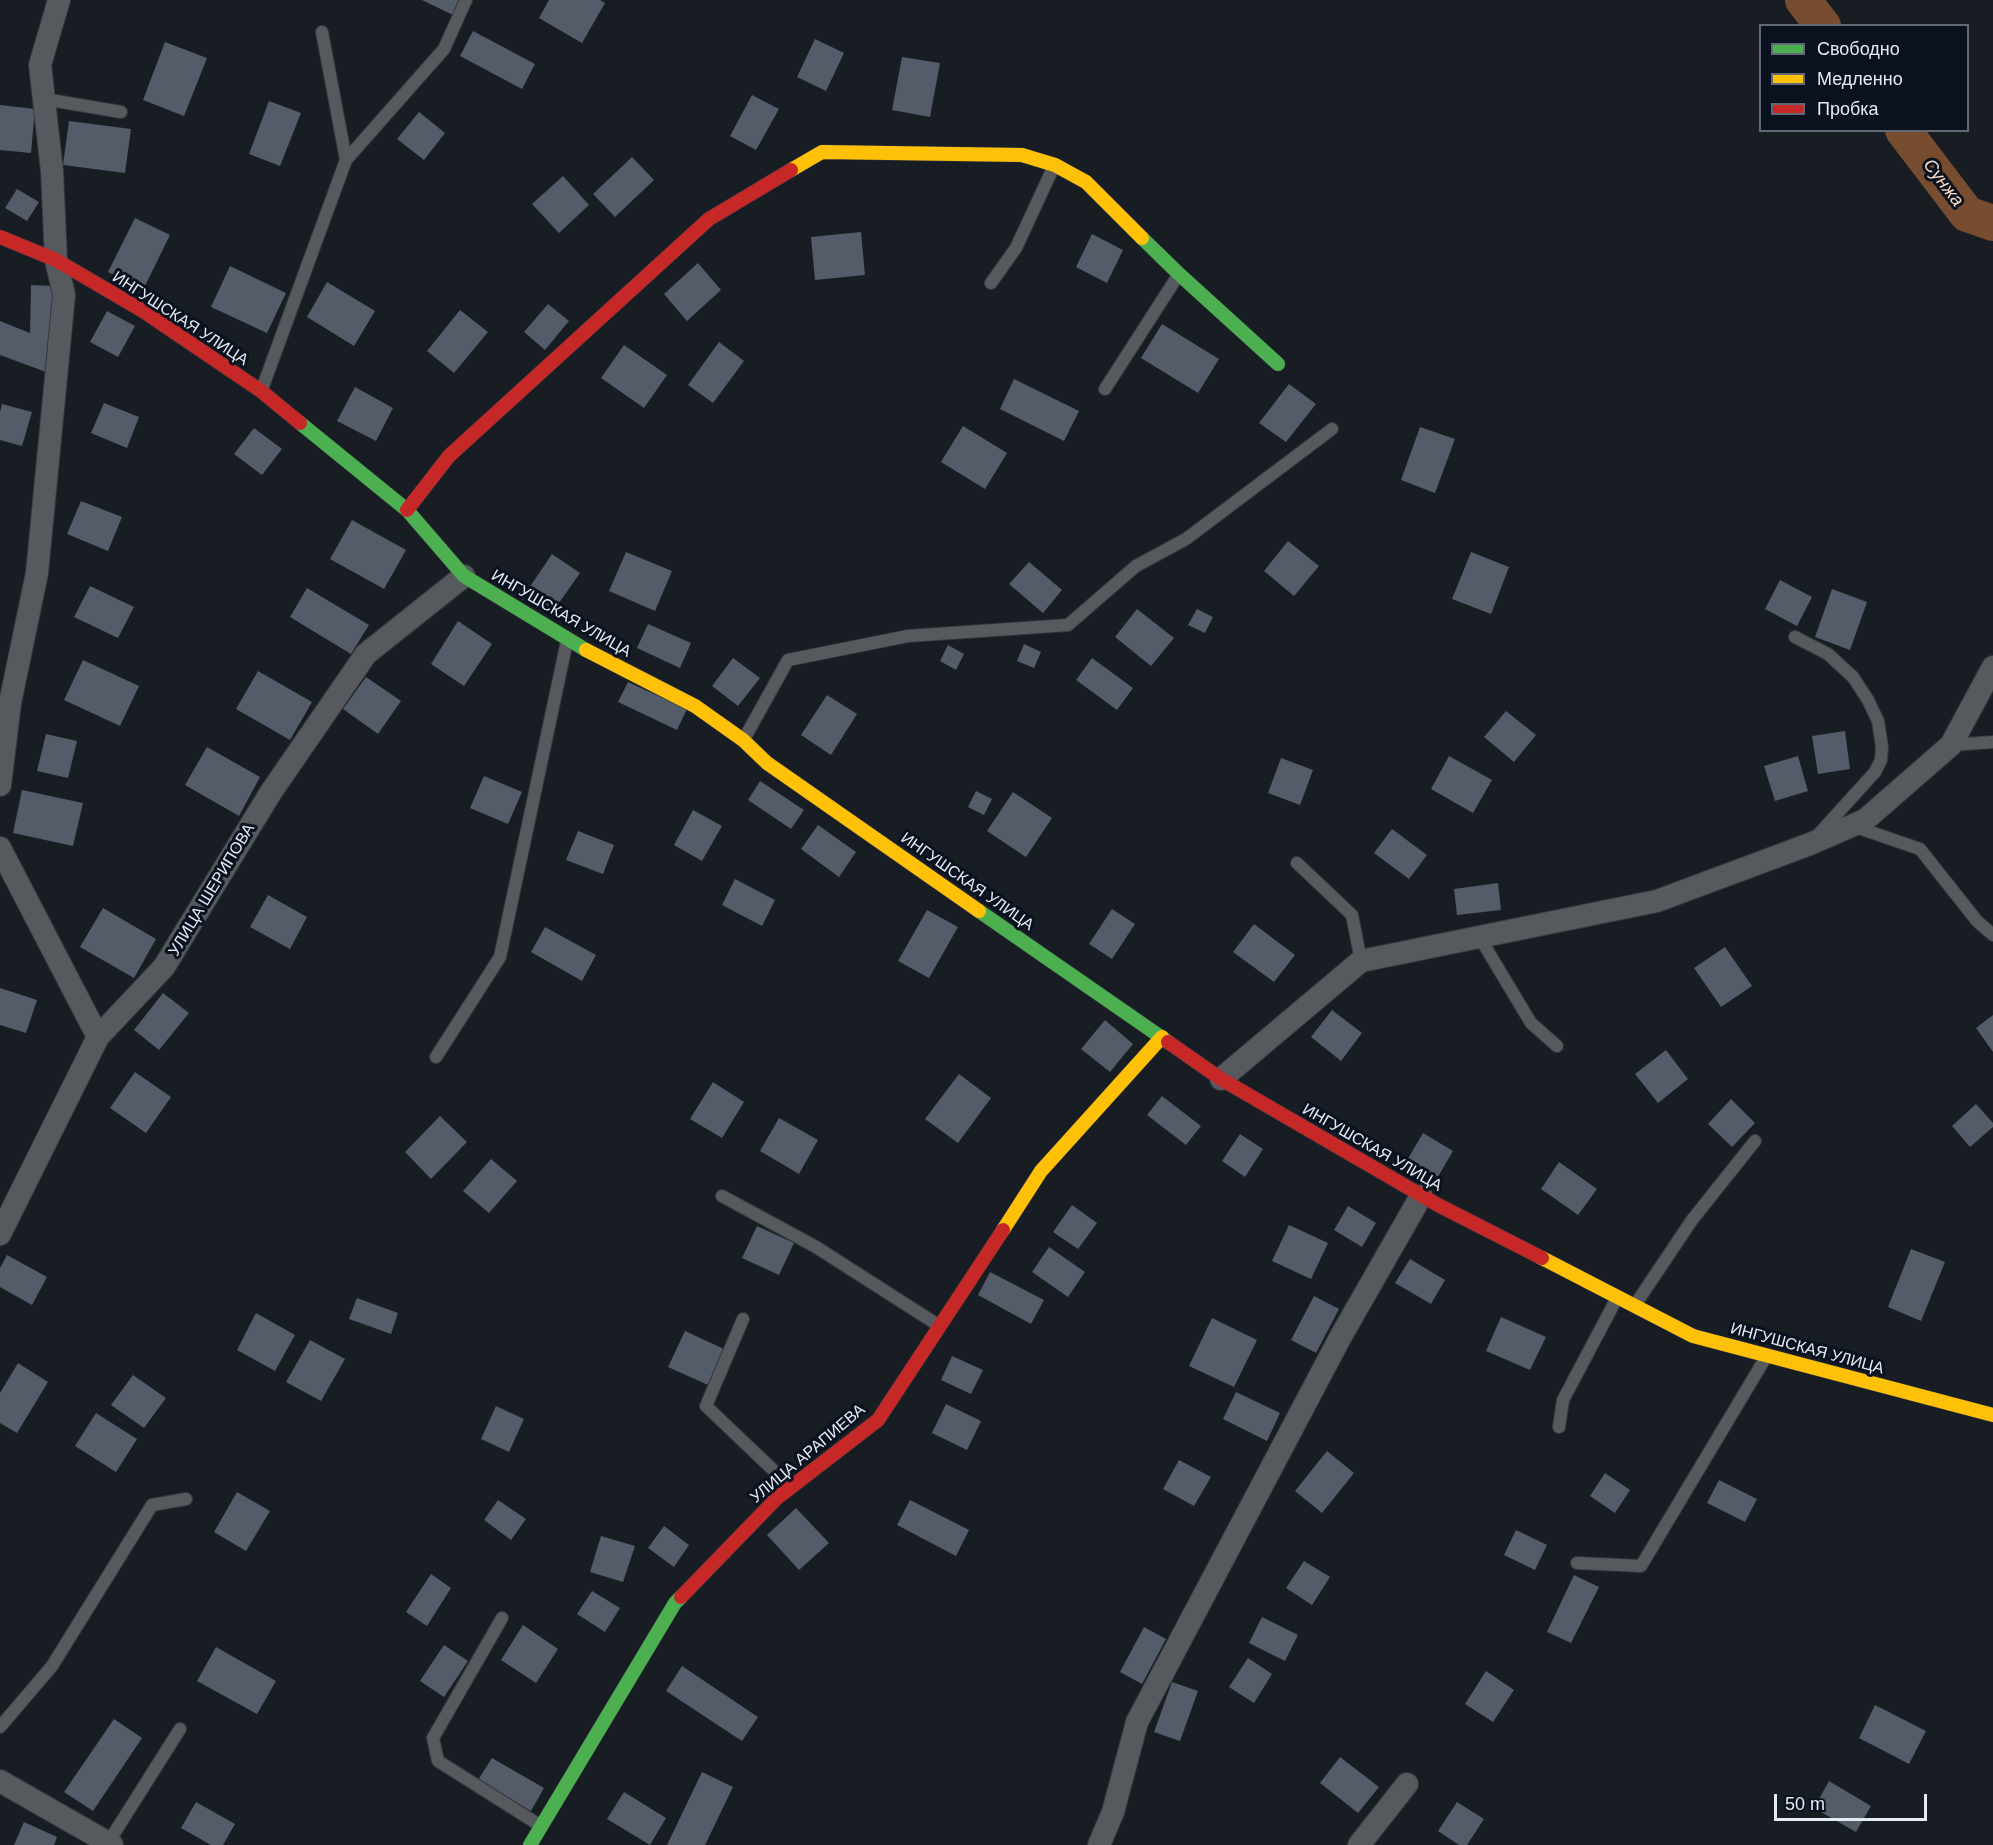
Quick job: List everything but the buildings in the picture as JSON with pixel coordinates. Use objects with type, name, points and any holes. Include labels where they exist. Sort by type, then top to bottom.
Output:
[{"type":"street","points":[[0,785],[10,703],[37,573],[64,295],[56,260],[51,171],[40,65],[60,0]]},
{"type":"street","points":[[407,510],[449,456],[709,219],[822,152],[1022,155],[1055,165],[1086,182],[1179,274],[1278,364]]},
{"type":"street","name":"ИНГУШСКАЯ УЛИЦА","points":[[0,237],[56,260],[143,311],[261,391],[407,510],[464,576],[567,640],[695,706],[743,740],[767,763],[1221,1079],[1421,1196],[1693,1336],[1993,1415]]},
{"type":"street","name":"УЛИЦА ШЕРИПОВА","points":[[0,1234],[98,1037],[164,967],[272,792],[366,654],[464,576]]},
{"type":"street","points":[[1221,1079],[1361,961],[1657,901],[1810,844],[1865,820],[1951,745],[1993,666]]},
{"type":"street","points":[[0,848],[98,1037]]},
{"type":"street","name":"УЛИЦА АРАПИЕВА","points":[[530,1845],[675,1604],[777,1498],[878,1420],[1041,1171],[1162,1037]]},
{"type":"street","points":[[1099,1845],[1113,1812],[1137,1722],[1341,1336],[1421,1196]]},
{"type":"street","points":[[0,1781],[110,1844]]},
{"type":"street","points":[[1359,1845],[1407,1784]]},
{"type":"lane","points":[[261,391],[346,160],[444,49],[466,0]]},
{"type":"lane","points":[[322,32],[346,160]]},
{"type":"lane","points":[[44,99],[122,111]]},
{"type":"lane","points":[[991,283],[1016,248],[1055,165]]},
{"type":"lane","points":[[1105,389],[1179,274]]},
{"type":"lane","points":[[743,740],[788,660],[908,636],[1068,625],[1136,566],[1186,539],[1332,429]]},
{"type":"lane","points":[[1795,638],[1828,654],[1853,677],[1878,721],[1882,747],[1881,760],[1875,772],[1810,844]]},
{"type":"lane","points":[[436,1057],[500,957],[567,640]]},
{"type":"lane","points":[[1951,745],[1993,742]]},
{"type":"lane","points":[[1852,826],[1920,849],[1977,921],[1993,935]]},
{"type":"lane","points":[[1298,863],[1352,915],[1361,961]]},
{"type":"lane","points":[[1480,938],[1531,1023],[1557,1046]]},
{"type":"lane","points":[[1634,1306],[1692,1220],[1755,1141]]},
{"type":"lane","points":[[722,1196],[816,1247],[939,1326]]},
{"type":"lane","points":[[1559,1427],[1563,1400],[1617,1297]]},
{"type":"lane","points":[[743,1319],[706,1406],[790,1487]]},
{"type":"lane","points":[[1577,1563],[1641,1566],[1767,1355]]},
{"type":"lane","points":[[0,1727],[52,1666],[152,1505],[186,1499]]},
{"type":"lane","points":[[502,1618],[433,1738],[438,1761],[541,1826]]},
{"type":"lane","points":[[110,1844],[180,1728]]},
{"type":"waterway","name":"Сунжа","points":[[1803,0],[1821,24]]},
{"type":"waterway","name":"Сунжа","points":[[1905,132],[1967,214],[1993,223]]},
{"type":"traffic: fast","points":[[1142,238],[1278,364]]},
{"type":"traffic: fast","points":[[300,423],[407,510],[464,576],[586,650]]},
{"type":"traffic: fast","points":[[979,911],[1168,1042]]},
{"type":"traffic: fast","points":[[530,1845],[675,1603],[681,1597]]},
{"type":"traffic: slow","points":[[791,170],[822,152],[1022,155],[1055,165],[1086,182],[1142,238]]},
{"type":"traffic: slow","points":[[586,650],[695,706],[743,740],[767,763],[979,911]]},
{"type":"traffic: slow","points":[[1003,1230],[1041,1171],[1162,1037]]},
{"type":"traffic: slow","points":[[1542,1258],[1693,1336],[1993,1415]]},
{"type":"traffic: jam","points":[[407,510],[449,456],[709,219],[791,170]]},
{"type":"traffic: jam","points":[[0,237],[56,260],[143,311],[261,391],[300,423]]},
{"type":"traffic: jam","points":[[1168,1042],[1221,1079],[1438,1205],[1542,1258]]},
{"type":"traffic: jam","points":[[681,1597],[777,1498],[878,1420],[1003,1230]]}]
